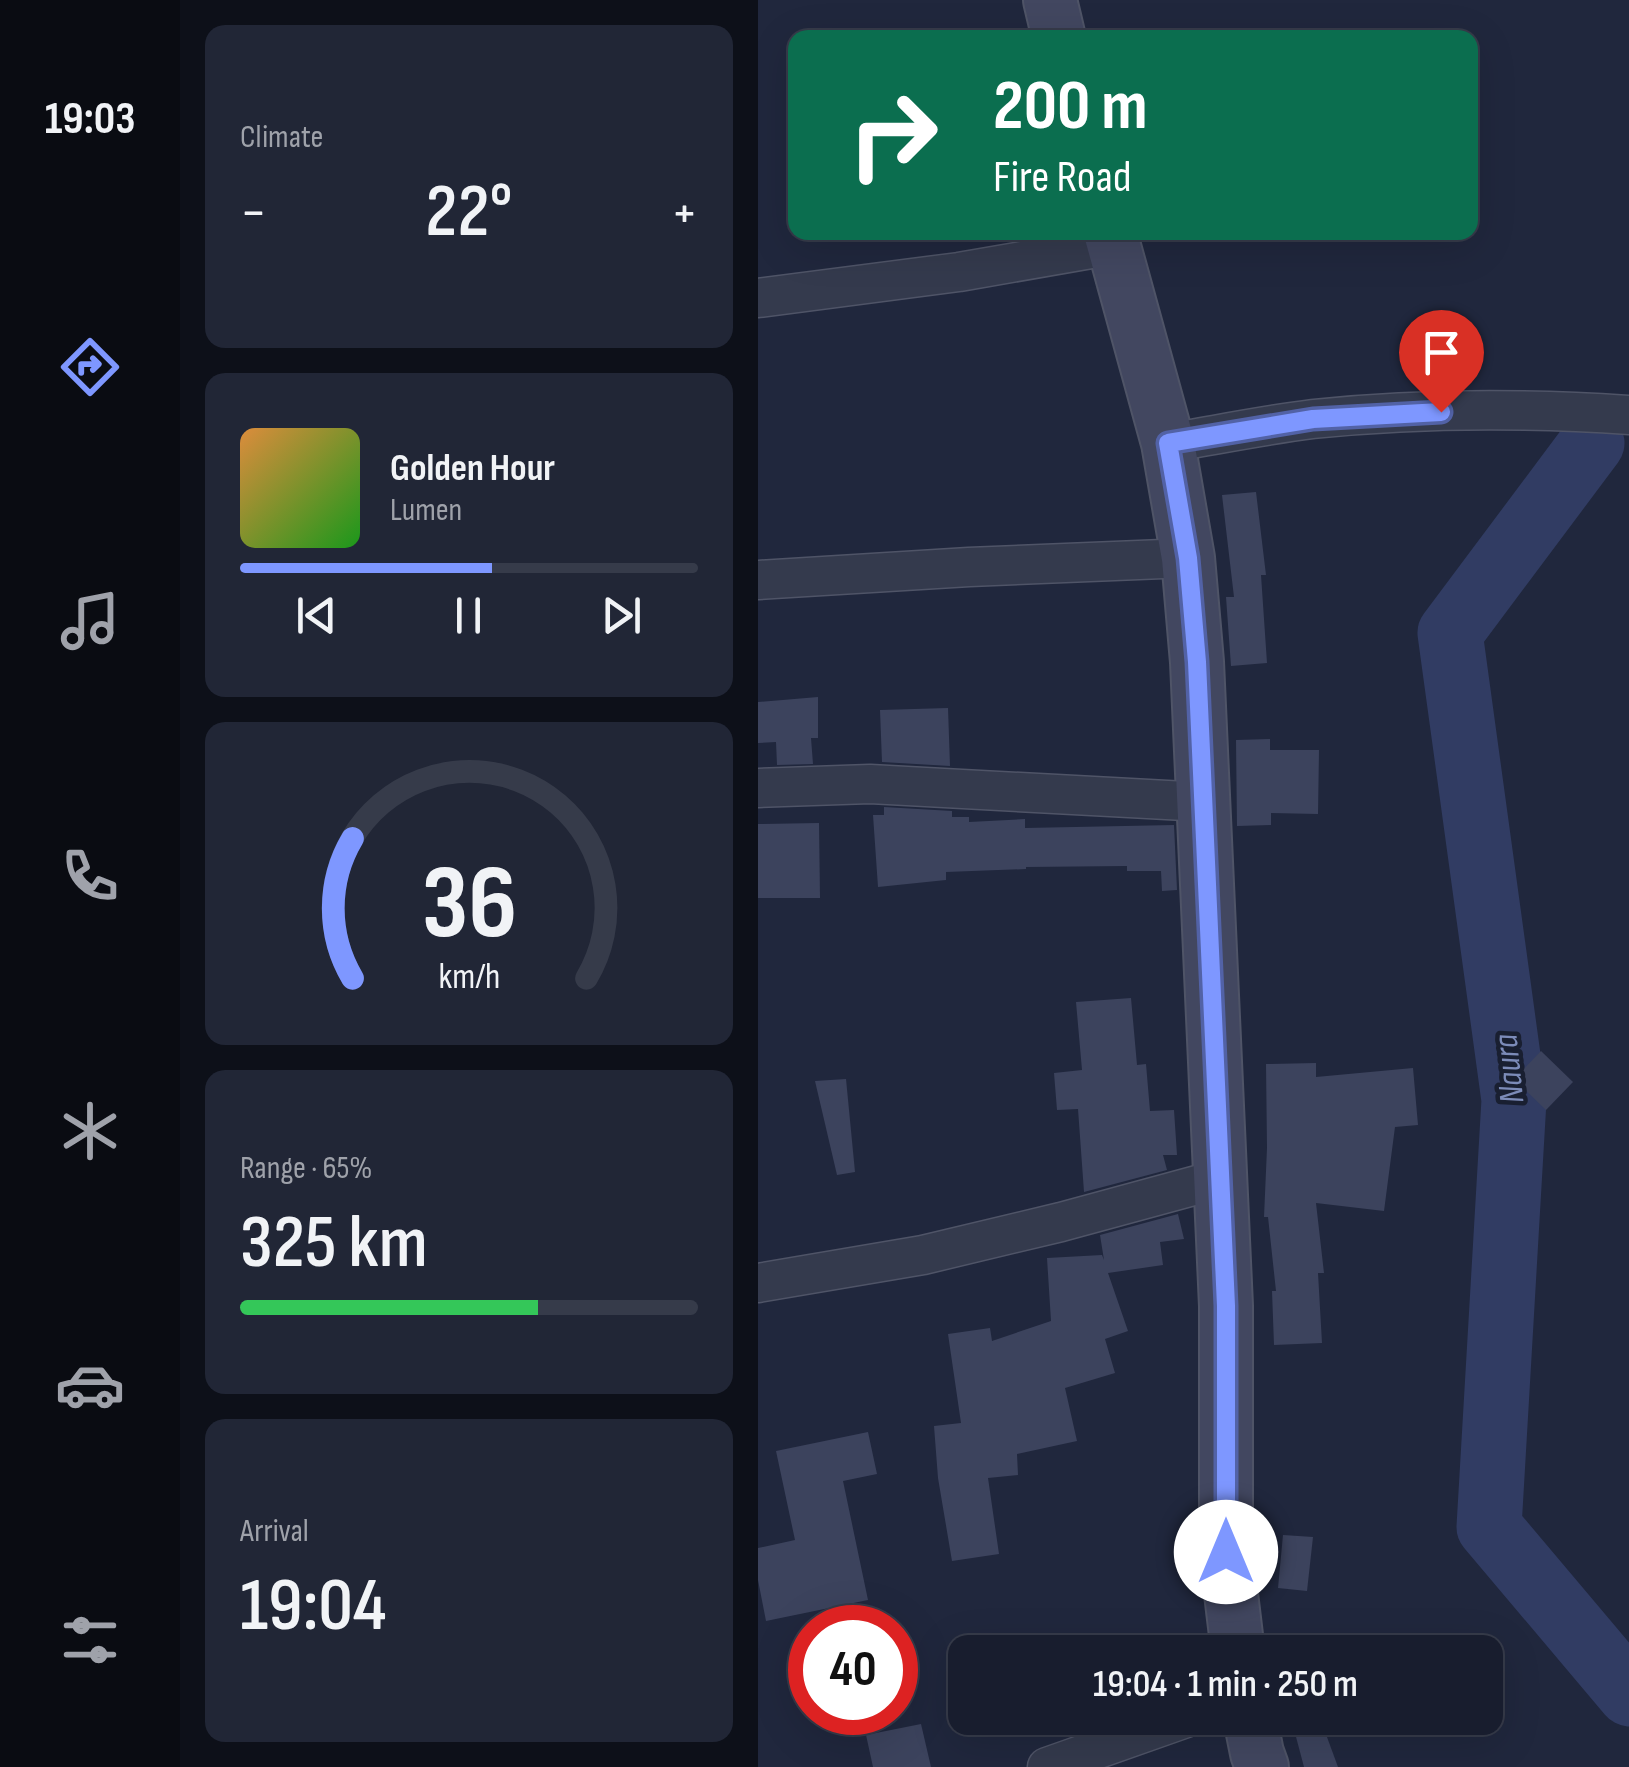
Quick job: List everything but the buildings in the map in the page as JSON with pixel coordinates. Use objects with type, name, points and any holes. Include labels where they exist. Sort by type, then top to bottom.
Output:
[{"type":"street","points":[[1050,0],[1057,30]]},
{"type":"street","points":[[758,298],[959,272],[1107,240]]},
{"type":"street","points":[[1112,240],[1168,443],[1188,558],[1197,662],[1226,1306],[1226,1552],[1236,1635]]},
{"type":"street","points":[[1168,443],[1313,419],[1405,413],[1550,410],[1630,416]]},
{"type":"street","points":[[758,580],[969,566],[1188,558]]},
{"type":"street","points":[[758,788],[870,784],[1204,802]]},
{"type":"street","points":[[758,1283],[923,1255],[1219,1180]]},
{"type":"street","points":[[1047,1767],[1138,1735]]},
{"type":"street","points":[[1253,1735],[1262,1767]]},
{"type":"waterway","name":"Naura","points":[[1592,443],[1450,633],[1514,1100],[1489,1527],[1630,1694]]},
{"type":"route","points":[[1226,1552],[1226,1306],[1197,662],[1188,558],[1168,443],[1313,419],[1441,412]]}]
